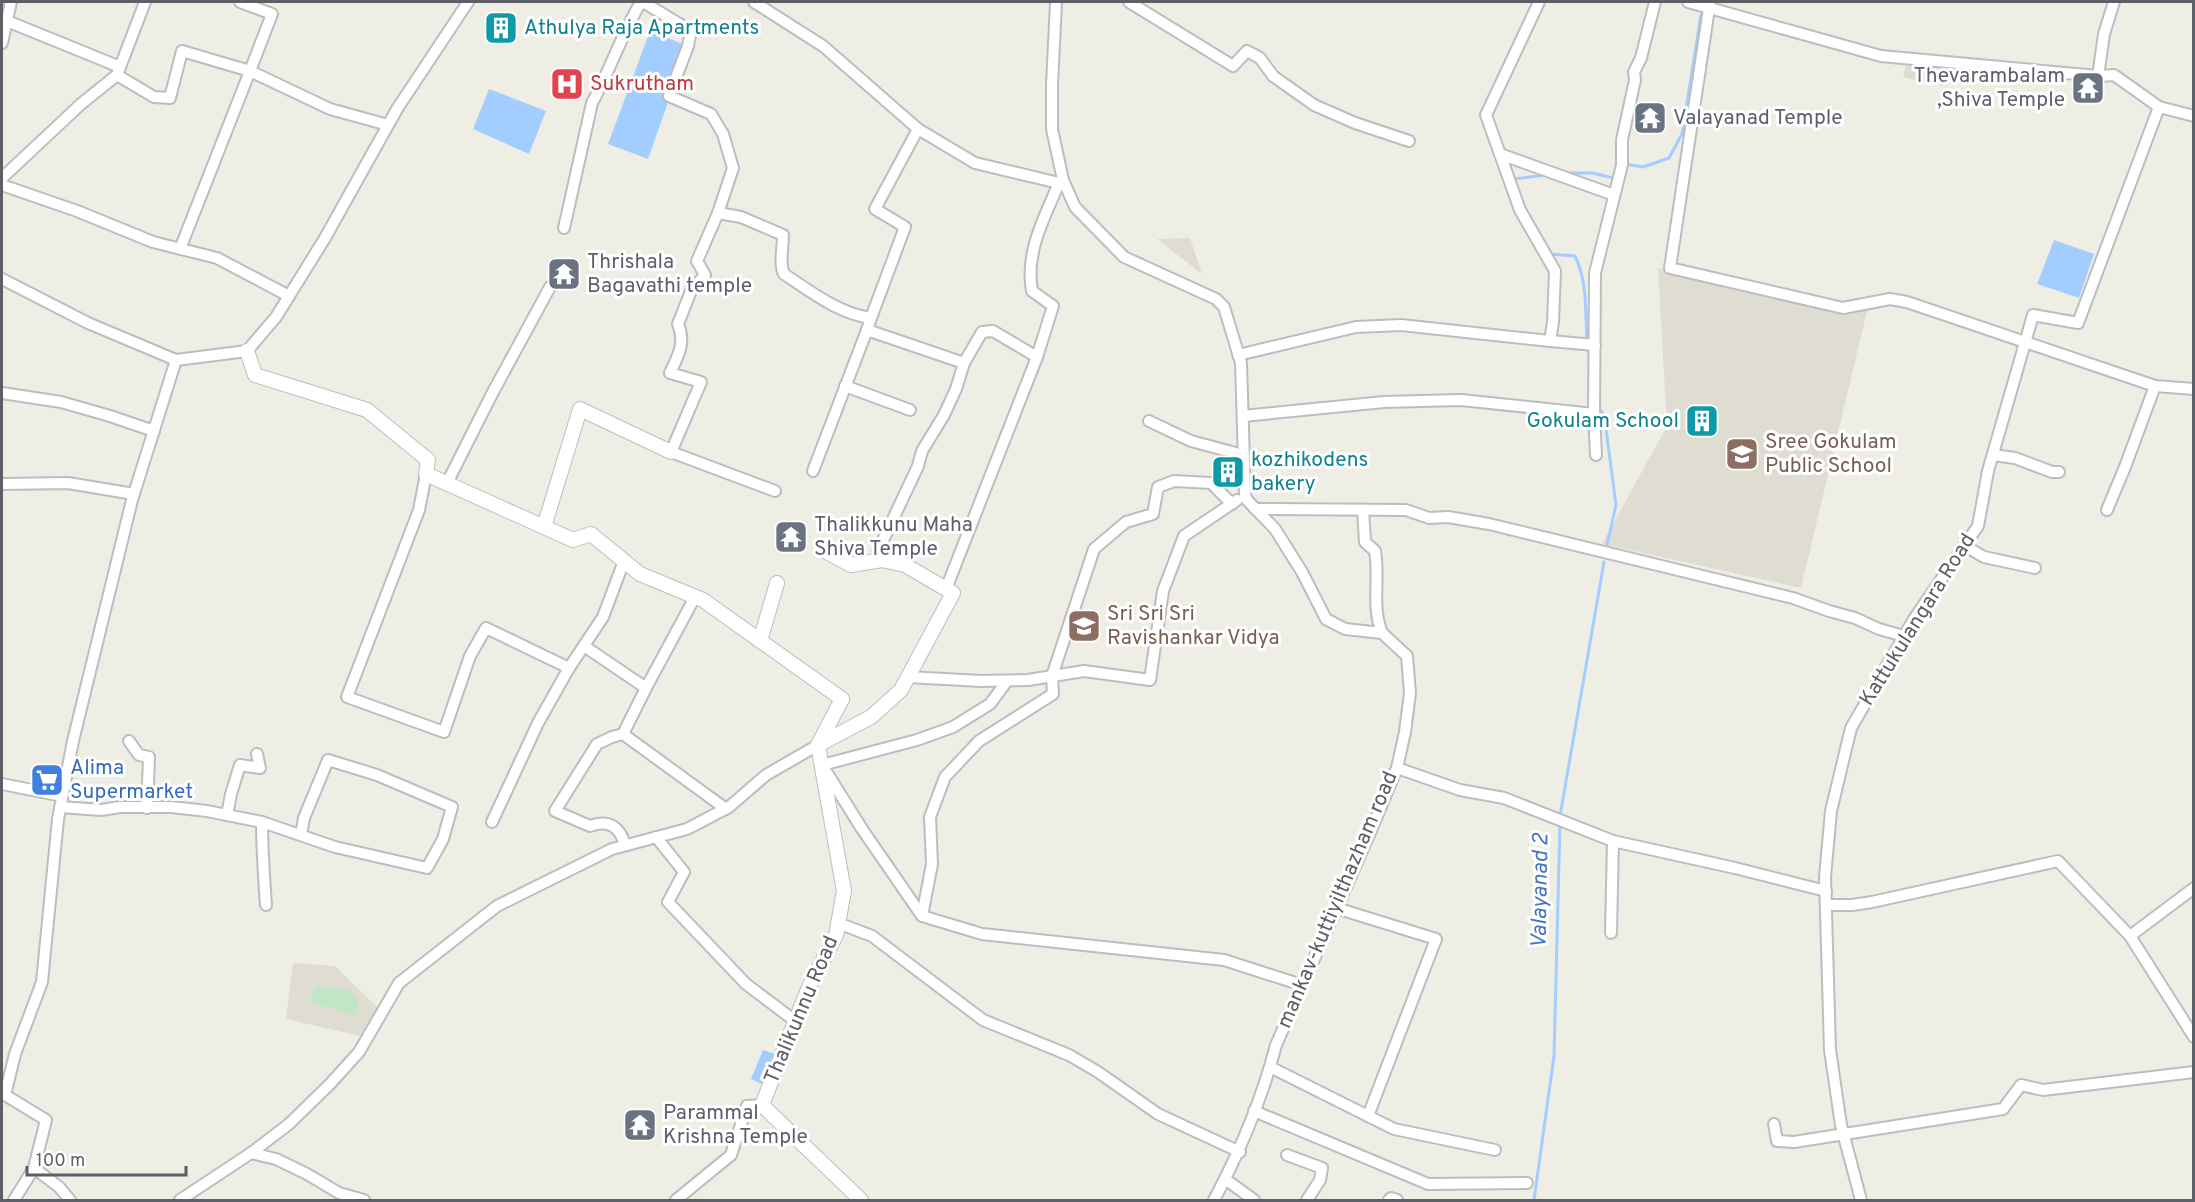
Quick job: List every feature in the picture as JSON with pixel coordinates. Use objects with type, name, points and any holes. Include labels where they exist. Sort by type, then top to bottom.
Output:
[{"type":"street","points":[[2,43],[12,2]]},
{"type":"street","points":[[2,178],[119,71],[144,2]]},
{"type":"street","points":[[180,249],[272,14],[240,2]]},
{"type":"street","points":[[2,279],[88,323],[176,360],[247,351],[276,317],[325,238],[388,125],[468,2]]},
{"type":"street","points":[[564,228],[592,103],[602,87],[626,26],[642,2],[691,31],[688,46],[669,96],[711,114],[723,134],[733,168],[718,213],[698,261],[705,275],[691,291],[678,324],[683,336],[680,351],[670,373],[701,382],[671,452]]},
{"type":"street","points":[[754,2],[823,46],[918,129],[975,163],[1061,181]]},
{"type":"street","points":[[1056,2],[1052,85],[1053,129],[1061,181],[1075,207],[1124,257],[1216,298],[1224,307],[1241,363],[1245,495],[1254,509],[1275,529],[1302,572],[1326,619],[1345,629],[1382,633],[1376,618],[1377,563],[1375,551],[1365,542],[1363,510]]},
{"type":"street","points":[[1129,2],[1233,66],[1247,51],[1260,58],[1273,76],[1314,105],[1354,123],[1409,141]]},
{"type":"street","points":[[1539,2],[1486,115],[1520,210],[1555,271],[1550,341]]},
{"type":"street","points":[[1596,455],[1595,273],[1622,165],[1622,140],[1635,81],[1634,72],[1641,58],[1655,2]]},
{"type":"street","points":[[1688,2],[1709,5],[1881,56],[2098,76],[2114,75],[2159,107],[2193,116]]},
{"type":"street","points":[[2098,76],[2104,34],[2114,2]]},
{"type":"street","points":[[1709,5],[1670,268],[1843,308],[1890,299],[1907,302],[2155,386],[2193,389]]},
{"type":"street","points":[[7,21],[119,71],[154,97],[170,98],[182,51],[250,71],[330,109],[388,125]]},
{"type":"street","name":"Kattukulangara Road","points":[[1861,1200],[1844,1136],[1830,1050],[1826,905],[1831,811],[1851,728],[1904,636],[1978,526],[1993,454],[2033,315],[2078,323],[2159,107]]},
{"type":"street","points":[[813,471],[905,227],[875,209],[918,129]]},
{"type":"street","points":[[1500,154],[1614,195]]},
{"type":"street","points":[[946,589],[1038,357],[1053,306],[1032,291],[1029,276],[1036,236],[1061,181]]},
{"type":"street","points":[[2,185],[77,211],[153,242],[217,258],[289,296]]},
{"type":"street","points":[[718,213],[741,217],[783,235],[784,250],[780,268],[784,274],[824,299],[859,316],[871,318]]},
{"type":"street","points":[[447,483],[550,287]]},
{"type":"street","points":[[1238,355],[1356,327],[1401,325],[1595,345]]},
{"type":"street","points":[[867,330],[964,363]]},
{"type":"street","points":[[882,560],[878,551],[918,466],[922,451],[944,415],[956,389],[964,363],[982,332],[993,331],[1038,357]]},
{"type":"street","points":[[247,351],[255,375],[367,410],[429,460],[419,510],[347,697],[444,732],[470,656],[486,628],[569,668]]},
{"type":"street","points":[[14,1200],[34,1168],[46,1120],[3,1094],[15,1054],[42,982],[61,802],[73,741],[134,494],[176,360]]},
{"type":"street","points":[[845,386],[910,410]]},
{"type":"street","points":[[2107,510],[2155,386]]},
{"type":"street","points":[[2,393],[61,402],[154,431]]},
{"type":"street","points":[[1243,416],[1384,402],[1461,400],[1594,414]]},
{"type":"street","points":[[544,526],[580,410],[671,452],[775,491]]},
{"type":"street","points":[[1149,421],[1191,441],[1244,455]]},
{"type":"street","points":[[1993,454],[2015,458],[2052,472],[2059,472]]},
{"type":"street","points":[[426,474],[573,540],[591,534],[640,574],[703,600],[842,699],[818,745]]},
{"type":"street","points":[[922,916],[932,864],[930,817],[945,777],[979,741],[1053,694],[1052,676],[1094,549],[1126,522],[1153,514],[1158,487],[1174,481],[1211,483],[1232,504]]},
{"type":"street","points":[[2,484],[68,483],[134,494]]},
{"type":"street","points":[[908,677],[1006,681],[1028,680],[1084,671],[1150,680],[1163,591],[1184,536],[1245,495]]},
{"type":"street","points":[[1254,509],[1406,510],[1429,518],[1448,517],[1489,524],[1793,598],[1904,636]]},
{"type":"street","points":[[1965,546],[1984,556],[2035,568]]},
{"type":"street","points":[[180,1200],[290,1124],[359,1052],[399,983],[497,906],[612,849],[687,829],[726,808],[766,775],[872,717],[901,690],[953,593],[905,565],[882,560],[851,565],[825,551]]},
{"type":"street","points":[[492,822],[538,723],[569,668],[603,617],[624,561]]},
{"type":"street","points":[[760,641],[777,584]]},
{"type":"street","points":[[623,734],[695,597]]},
{"type":"street","name":"mankav-kuttiyilthazham road","points":[[1214,1200],[1239,1152],[1276,1045],[1369,835],[1396,768],[1405,732],[1410,693],[1407,656],[1382,633]]},
{"type":"street","points":[[584,646],[646,688]]},
{"type":"street","points":[[1006,681],[990,704],[953,727],[917,740],[822,765],[862,829],[922,916],[982,934],[1224,960],[1302,985]]},
{"type":"street","points":[[625,845],[622,834],[611,825],[601,822],[590,826],[555,812],[597,744],[612,736],[623,734],[726,808]]},
{"type":"street","points":[[129,741],[139,754],[149,757],[147,808]]},
{"type":"street","name":"Thalikunnu Road","points":[[818,745],[844,891],[836,935],[809,987],[762,1105],[861,1200]]},
{"type":"street","points":[[227,815],[240,765],[260,768],[257,754]]},
{"type":"street","points":[[2,784],[61,802],[101,810],[120,807],[171,807],[227,815],[262,822],[335,847],[427,868],[443,839],[452,807],[377,775],[328,760],[307,810],[301,835]]},
{"type":"street","points":[[1396,768],[1460,790],[1504,798],[1612,841],[1826,891]]},
{"type":"street","points":[[262,822],[266,905]]},
{"type":"street","points":[[656,837],[684,872],[668,902],[746,984],[795,1021]]},
{"type":"street","points":[[1611,933],[1612,841]]},
{"type":"street","points":[[1826,905],[1872,902],[2058,861],[2130,936],[2193,1037]]},
{"type":"street","points":[[2130,936],[2193,888]]},
{"type":"street","points":[[1336,908],[1436,939],[1368,1116]]},
{"type":"street","points":[[838,923],[872,936],[983,1020],[1069,1055],[1098,1072],[1158,1114],[1239,1152]]},
{"type":"street","points":[[1270,1066],[1394,1129],[1494,1150]]},
{"type":"street","points":[[1774,1124],[1777,1141],[1794,1142],[1844,1136],[2002,1109],[2021,1085],[2043,1090],[2193,1072]]},
{"type":"street","points":[[676,1200],[685,1197],[731,1155],[747,1106],[762,1105]]},
{"type":"street","points":[[1254,1111],[1428,1184],[1527,1183]]},
{"type":"street","points":[[251,1153],[276,1159],[339,1193],[364,1200]]},
{"type":"street","points":[[1287,1155],[1322,1168],[1320,1180],[1307,1200]]},
{"type":"street","points":[[34,1168],[59,1187],[70,1200]]},
{"type":"street","points":[[1225,1179],[1254,1200]]},
{"type":"street","points":[[1389,1200],[1391,1198],[1397,1200]]},
{"type":"shaded area","name":"Sukrutham","points":[[557,65],[561,69],[563,66],[589,90],[574,106],[545,78]]},
{"type":"shaded area","points":[[1906,65],[1947,73],[1944,86],[1903,77]]},
{"type":"shaded area","points":[[1190,238],[1202,274],[1157,239]]},
{"type":"shaded area","name":"Sree Gokulam Public School","points":[[1658,268],[1868,307],[1801,588],[1602,544],[1667,426]]},
{"type":"shaded area","points":[[293,963],[335,966],[378,1008],[369,1038],[286,1019]]},
{"type":"green space","points":[[315,986],[346,989],[359,1001],[355,1016],[310,1002]]},
{"type":"water","points":[[650,31],[688,46],[648,159],[608,144]]},
{"type":"water","points":[[489,89],[546,111],[529,154],[473,129]]},
{"type":"water","points":[[2054,240],[2094,254],[2079,298],[2037,284]]},
{"type":"water","points":[[763,1050],[779,1055],[766,1086],[751,1079]]},
{"type":"waterway","name":"Valayanad 2","points":[[1625,164],[1643,167],[1669,158],[1682,134],[1701,15]]},
{"type":"waterway","name":"Valayanad 2","points":[[1564,173],[1593,173],[1617,179]]},
{"type":"waterway","name":"Valayanad 2","points":[[1515,179],[1546,175]]},
{"type":"waterway","name":"Valayanad 2","points":[[1549,254],[1575,256],[1584,287],[1587,341]]},
{"type":"waterway","name":"Valayanad 2","points":[[1588,347],[1590,362]]},
{"type":"waterway","name":"Valayanad 2","points":[[1598,408],[1604,414],[1616,505],[1607,545]]},
{"type":"waterway","name":"Valayanad 2","points":[[1560,816],[1604,562]]},
{"type":"waterway","name":"Valayanad 2","points":[[1534,1200],[1554,1056],[1560,823]]},
{"type":"place","name":"Athulya Raja Apartments","points":[[501,28]]},
{"type":"place","name":"Sukrutham","points":[[567,84]]},
{"type":"place","name":"Thevarambalam ,Shiva Temple","points":[[2088,88]]},
{"type":"place","name":"Valayanad Temple","points":[[1650,118]]},
{"type":"place","name":"Thrishala Bagavathi temple","points":[[564,274]]},
{"type":"place","name":"Gokulam School","points":[[1702,421]]},
{"type":"place","name":"Sree Gokulam Public School","points":[[1742,454]]},
{"type":"place","name":"kozhikodens bakery","points":[[1228,472]]},
{"type":"place","name":"Thalikkunu Maha Shiva Temple","points":[[791,537]]},
{"type":"place","name":"Sri Sri Sri Ravishankar Vidya","points":[[1084,626]]},
{"type":"place","name":"Alima Supermarket","points":[[47,780]]},
{"type":"place","name":"Parammal Krishna Temple","points":[[640,1125]]}]
